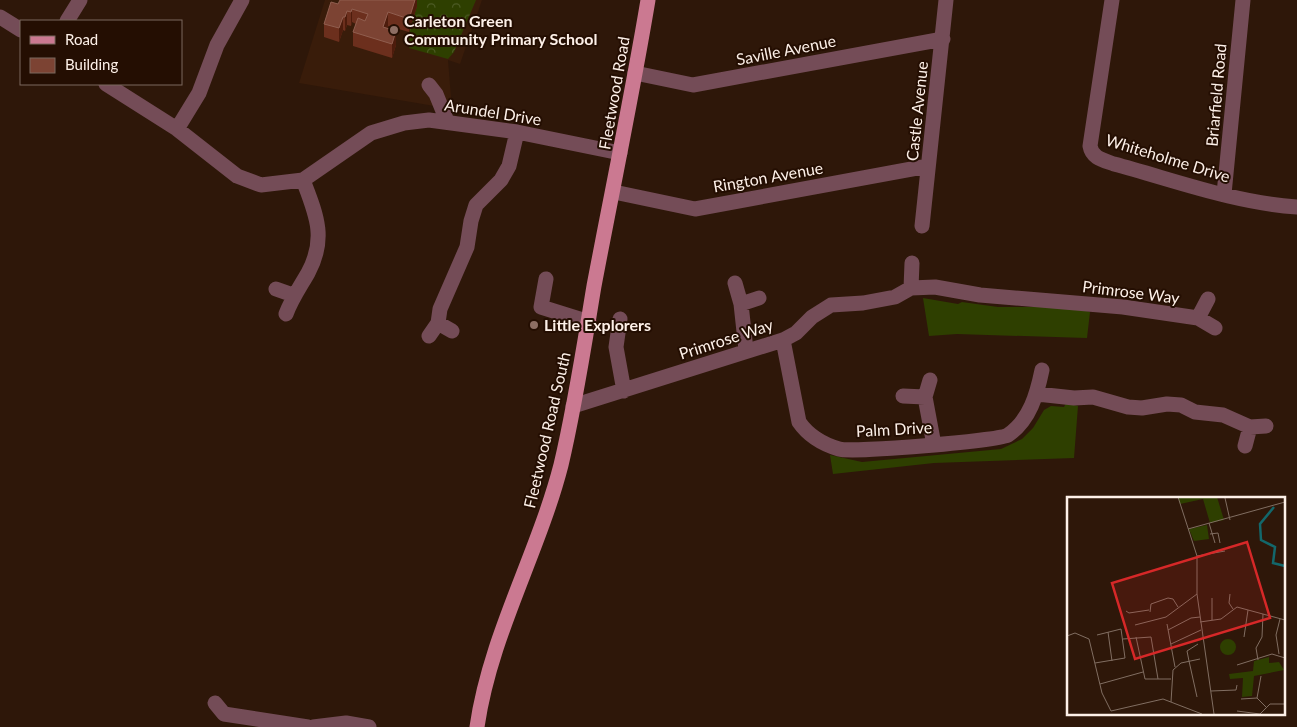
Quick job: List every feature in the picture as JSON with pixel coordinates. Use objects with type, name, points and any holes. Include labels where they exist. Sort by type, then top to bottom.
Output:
[{"type":"main road","name":"Fleetwood Road","points":[[614,192],[648,0]]},
{"type":"main road","name":"Fleetwood Road South","points":[[476,727],[484,686],[500,636],[545,520],[561,463],[614,192]]},
{"type":"street","points":[[68,20],[80,0]]},
{"type":"street","points":[[177,129],[198,93],[217,44],[242,0]]},
{"type":"street","name":"Castle Avenue","points":[[922,226],[946,0]]},
{"type":"street","name":"Whiteholme Drive","points":[[1112,0],[1090,146],[1091,152],[1098,158],[1114,164],[1224,194],[1273,206],[1297,207]]},
{"type":"street","name":"Briarfield Road","points":[[1224,194],[1243,0]]},
{"type":"street","points":[[0,17],[20,29]]},
{"type":"street","name":"Saville Avenue","points":[[635,72],[693,85],[943,39]]},
{"type":"street","name":"Arundel Drive","points":[[108,85],[177,129],[237,176],[261,185],[303,180],[371,133],[404,123],[429,120],[517,132],[620,153]]},
{"type":"street","points":[[429,85],[436,94],[447,121]]},
{"type":"street","points":[[429,336],[438,323],[440,309],[467,247],[471,221],[476,205],[501,180],[509,166],[517,132]]},
{"type":"street","name":"Rington Avenue","points":[[614,192],[695,209],[928,166]]},
{"type":"street","points":[[286,314],[293,295],[308,272],[319,237],[317,217],[303,180]]},
{"type":"street","points":[[911,288],[912,263]]},
{"type":"street","points":[[546,279],[541,307],[589,322]]},
{"type":"street","points":[[735,283],[741,304],[746,350]]},
{"type":"street","name":"Primrose Way","points":[[573,406],[746,350],[783,340],[796,333],[812,317],[831,306],[895,297],[911,288],[935,287],[980,295],[1123,307],[1198,318],[1215,328]]},
{"type":"street","points":[[276,289],[293,295]]},
{"type":"street","points":[[741,304],[759,298]]},
{"type":"street","name":"Primrose Way","points":[[1198,318],[1208,300]]},
{"type":"street","points":[[620,319],[616,347],[624,391]]},
{"type":"street","points":[[438,323],[452,331]]},
{"type":"street","name":"Palm Drive","points":[[783,340],[798,422],[806,432],[840,450],[934,445],[1006,436],[1023,423],[1037,394],[1042,370]]},
{"type":"street","points":[[930,380],[925,397],[934,445]]},
{"type":"street","points":[[1037,394],[1074,398],[1093,397],[1128,407],[1142,408],[1167,404],[1181,405],[1195,412],[1223,415],[1250,427],[1266,426]]},
{"type":"street","points":[[903,396],[925,397]]},
{"type":"street","points":[[1245,446],[1250,427]]},
{"type":"street","points":[[215,703],[224,714],[308,727]]},
{"type":"street","points":[[313,727],[346,723],[369,727]]},
{"type":"shaded area","name":"Carleton Green Community Primary School","points":[[325,0],[482,0],[460,64],[448,60],[452,109],[299,83]]},
{"type":"green space","points":[[399,0],[476,0],[454,52],[448,59],[409,48],[411,42],[407,40],[417,6]]},
{"type":"green space","points":[[923,298],[958,304],[962,302],[998,307],[1073,307],[1090,312],[1087,338],[957,334],[929,336]]},
{"type":"green space","points":[[1066,403],[1078,406],[1074,458],[934,463],[833,474],[830,455],[862,462],[1001,449],[1022,439],[1033,428],[1044,410],[1051,406],[1064,407]]},
{"type":"building","points":[[340,0],[415,0],[409,19],[388,12],[383,27],[396,31],[392,44],[353,32],[358,18],[365,21],[368,14],[352,9],[351,12],[347,11],[339,28],[324,24],[331,2],[338,4]]},
{"type":"place","name":"Carleton Green Community Primary School","points":[[394,30]]},
{"type":"place","name":"Little Explorers","points":[[534,325]]}]
